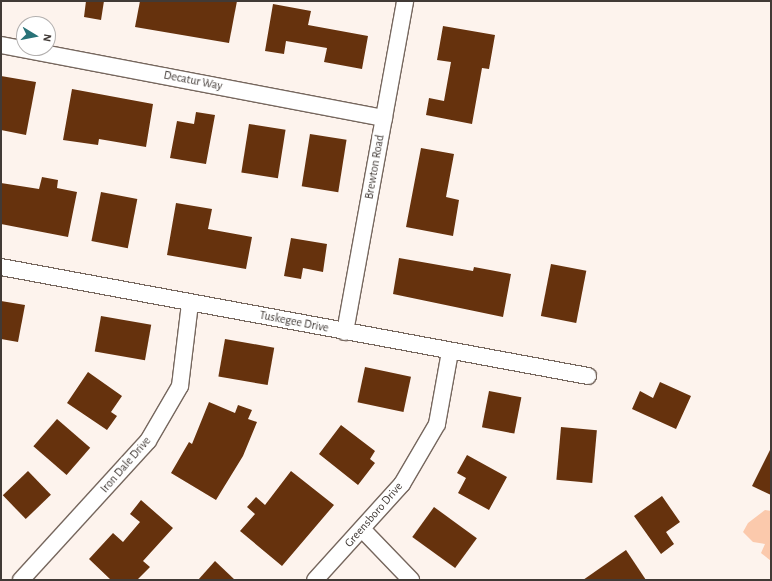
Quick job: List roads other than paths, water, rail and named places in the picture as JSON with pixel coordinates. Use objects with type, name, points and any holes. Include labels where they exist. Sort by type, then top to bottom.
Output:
[{"type":"street","name":"Brewton Road","points":[[345,332],[405,1]]},
{"type":"street","name":"Decatur Way","points":[[1,45],[384,118]]},
{"type":"street","name":"Tuskegee Drive","points":[[1,267],[450,352],[588,376]]},
{"type":"street","name":"Iron Dale Drive","points":[[21,580],[148,441],[180,386],[190,303]]},
{"type":"street","name":"Greensboro Drive","points":[[315,580],[402,484],[437,424],[450,352]]},
{"type":"street","points":[[362,529],[411,580]]}]
